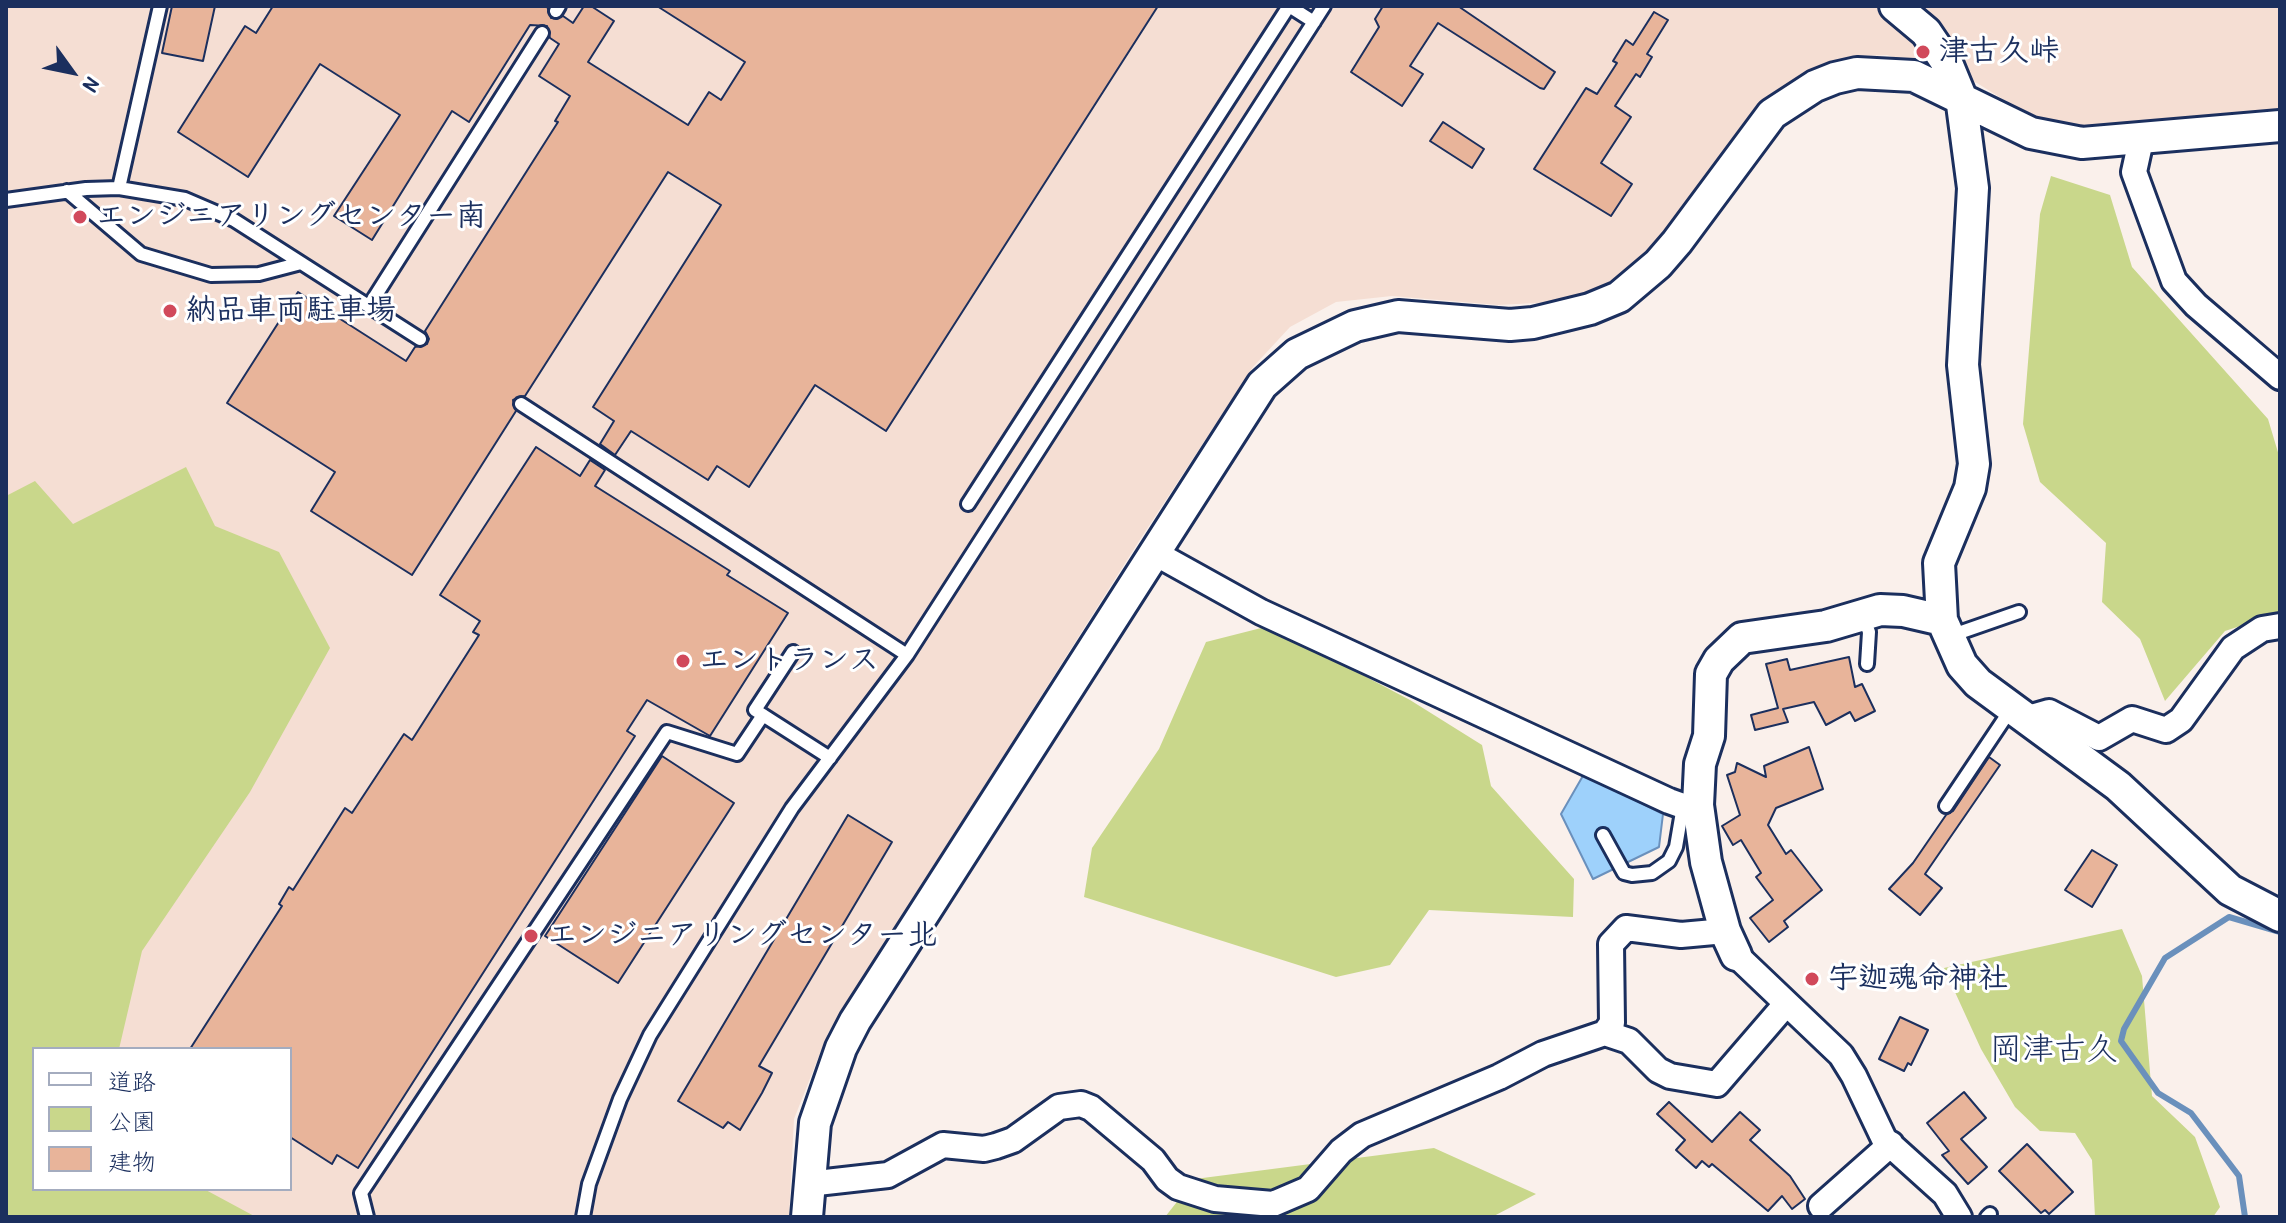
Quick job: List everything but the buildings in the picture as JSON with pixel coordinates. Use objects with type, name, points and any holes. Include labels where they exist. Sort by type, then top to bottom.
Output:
[{"type":"street","points":[[1895,6],[1912,17],[1938,48],[1961,97],[1973,188],[1963,365],[1974,464],[1970,488],[1939,563],[1938,596],[1946,628],[1962,665],[1978,683],[2118,786],[2230,890],[2280,916]]},
{"type":"street","points":[[807,1217],[815,1123],[841,1048],[855,1021],[1262,385],[1297,354],[1355,326],[1398,316],[1510,325],[1560,318],[1619,297],[1658,264],[1772,114],[1815,86],[1857,73],[1902,74],[1929,80],[2031,133],[2055,140],[2094,144],[2280,126]]},
{"type":"street","points":[[2141,140],[2134,172],[2174,281],[2196,305],[2280,377]]},
{"type":"street","points":[[1153,552],[1261,612],[1690,806]]},
{"type":"street","points":[[1946,628],[1903,611],[1862,613],[1826,626],[1742,638],[1725,653],[1711,674],[1709,736],[1690,806],[1730,943],[1786,1004],[1841,1055],[1884,1139],[1945,1194],[1959,1217]]},
{"type":"street","points":[[2020,713],[2049,712],[2099,738],[2132,719],[2166,730],[2181,720],[2233,648],[2254,633],[2280,626]]},
{"type":"street","points":[[808,1184],[888,1175],[943,1145],[984,1149],[996,1146],[1013,1140],[1059,1107],[1081,1104],[1091,1108],[1153,1160],[1167,1179],[1178,1187],[1215,1199],[1273,1204],[1308,1189],[1341,1151],[1362,1135],[1543,1054],[1605,1033],[1612,1023],[1611,944],[1626,928],[1730,943]]},
{"type":"street","points":[[1605,1033],[1629,1041],[1658,1070],[1670,1076],[1717,1084],[1786,1004]]},
{"type":"street","points":[[1821,1206],[1891,1144]]},
{"type":"lane","points":[[119,188],[160,6]]},
{"type":"lane","points":[[968,504],[1289,6],[1314,22]]},
{"type":"lane","points":[[583,1217],[589,1184],[609,1127],[650,1035],[792,808],[907,655],[1324,6]]},
{"type":"lane","points":[[369,306],[542,33]]},
{"type":"lane","points":[[6,200],[67,191],[119,188],[185,199],[234,220],[420,339]]},
{"type":"lane","points":[[67,191],[141,254],[211,275],[259,274],[301,263]]},
{"type":"lane","points":[[521,404],[907,655]]},
{"type":"lane","points":[[1946,628],[2019,612]]},
{"type":"lane","points":[[1862,613],[1869,632],[1867,664]]},
{"type":"lane","points":[[793,652],[755,710],[830,758]]},
{"type":"lane","points":[[1946,806],[2020,713]]},
{"type":"lane","points":[[367,1217],[361,1193],[667,732],[737,754],[763,715]]},
{"type":"lane","points":[[1603,835],[1624,873],[1652,873],[1669,861],[1690,806]]},
{"type":"shaded area","points":[[6,6],[2280,6],[2280,114],[2105,135],[2059,126],[2020,110],[1977,83],[1887,55],[1856,56],[1823,67],[1766,102],[1747,118],[1659,248],[1628,278],[1597,292],[1555,302],[1498,305],[1392,296],[1336,302],[1290,327],[1253,367],[1141,538],[828,1033],[794,1119],[789,1217],[6,1217]]},
{"type":"green space","points":[[2051,176],[2110,195],[2132,267],[2268,419],[2280,459],[2280,613],[2225,631],[2165,701],[2140,639],[2102,602],[2106,543],[2040,482],[2023,424],[2040,214]]},
{"type":"green space","points":[[186,467],[215,526],[279,552],[330,648],[250,792],[142,951],[119,1047],[32,1047],[32,1191],[208,1191],[256,1217],[6,1217],[6,496],[35,481],[73,524]]},
{"type":"green space","points":[[1269,626],[1410,700],[1482,745],[1491,786],[1574,879],[1573,917],[1429,910],[1390,965],[1336,977],[1084,897],[1092,848],[1159,749],[1206,642]]},
{"type":"green space","points":[[2122,929],[2142,976],[2152,1096],[2195,1137],[2220,1207],[2213,1217],[2095,1217],[2092,1160],[2075,1133],[2040,1131],[2015,1107],[1981,1049],[1944,968]]},
{"type":"green space","points":[[1434,1148],[1536,1194],[1492,1217],[1165,1217],[1195,1179]]},
{"type":"water","points":[[1584,774],[1663,814],[1659,847],[1593,879],[1561,814]]},
{"type":"waterway","points":[[2245,1217],[2239,1176],[2191,1113],[2158,1093],[2121,1041],[2124,1029],[2165,958],[2229,917],[2280,932]]},
{"type":"place","name":"津古久峠","points":[[1923,52]]},
{"type":"place","name":"エンジニアリングセンター南","points":[[80,217]]},
{"type":"place","name":"納品車両駐車場","points":[[170,311]]},
{"type":"place","name":"エントランス","points":[[683,661]]},
{"type":"place","name":"エンジニアリングセンター北","points":[[531,936]]},
{"type":"place","name":"宇迦魂命神社","points":[[1812,979]]},
{"type":"district","name":"岡津古久","points":[[2054,1050]]}]
